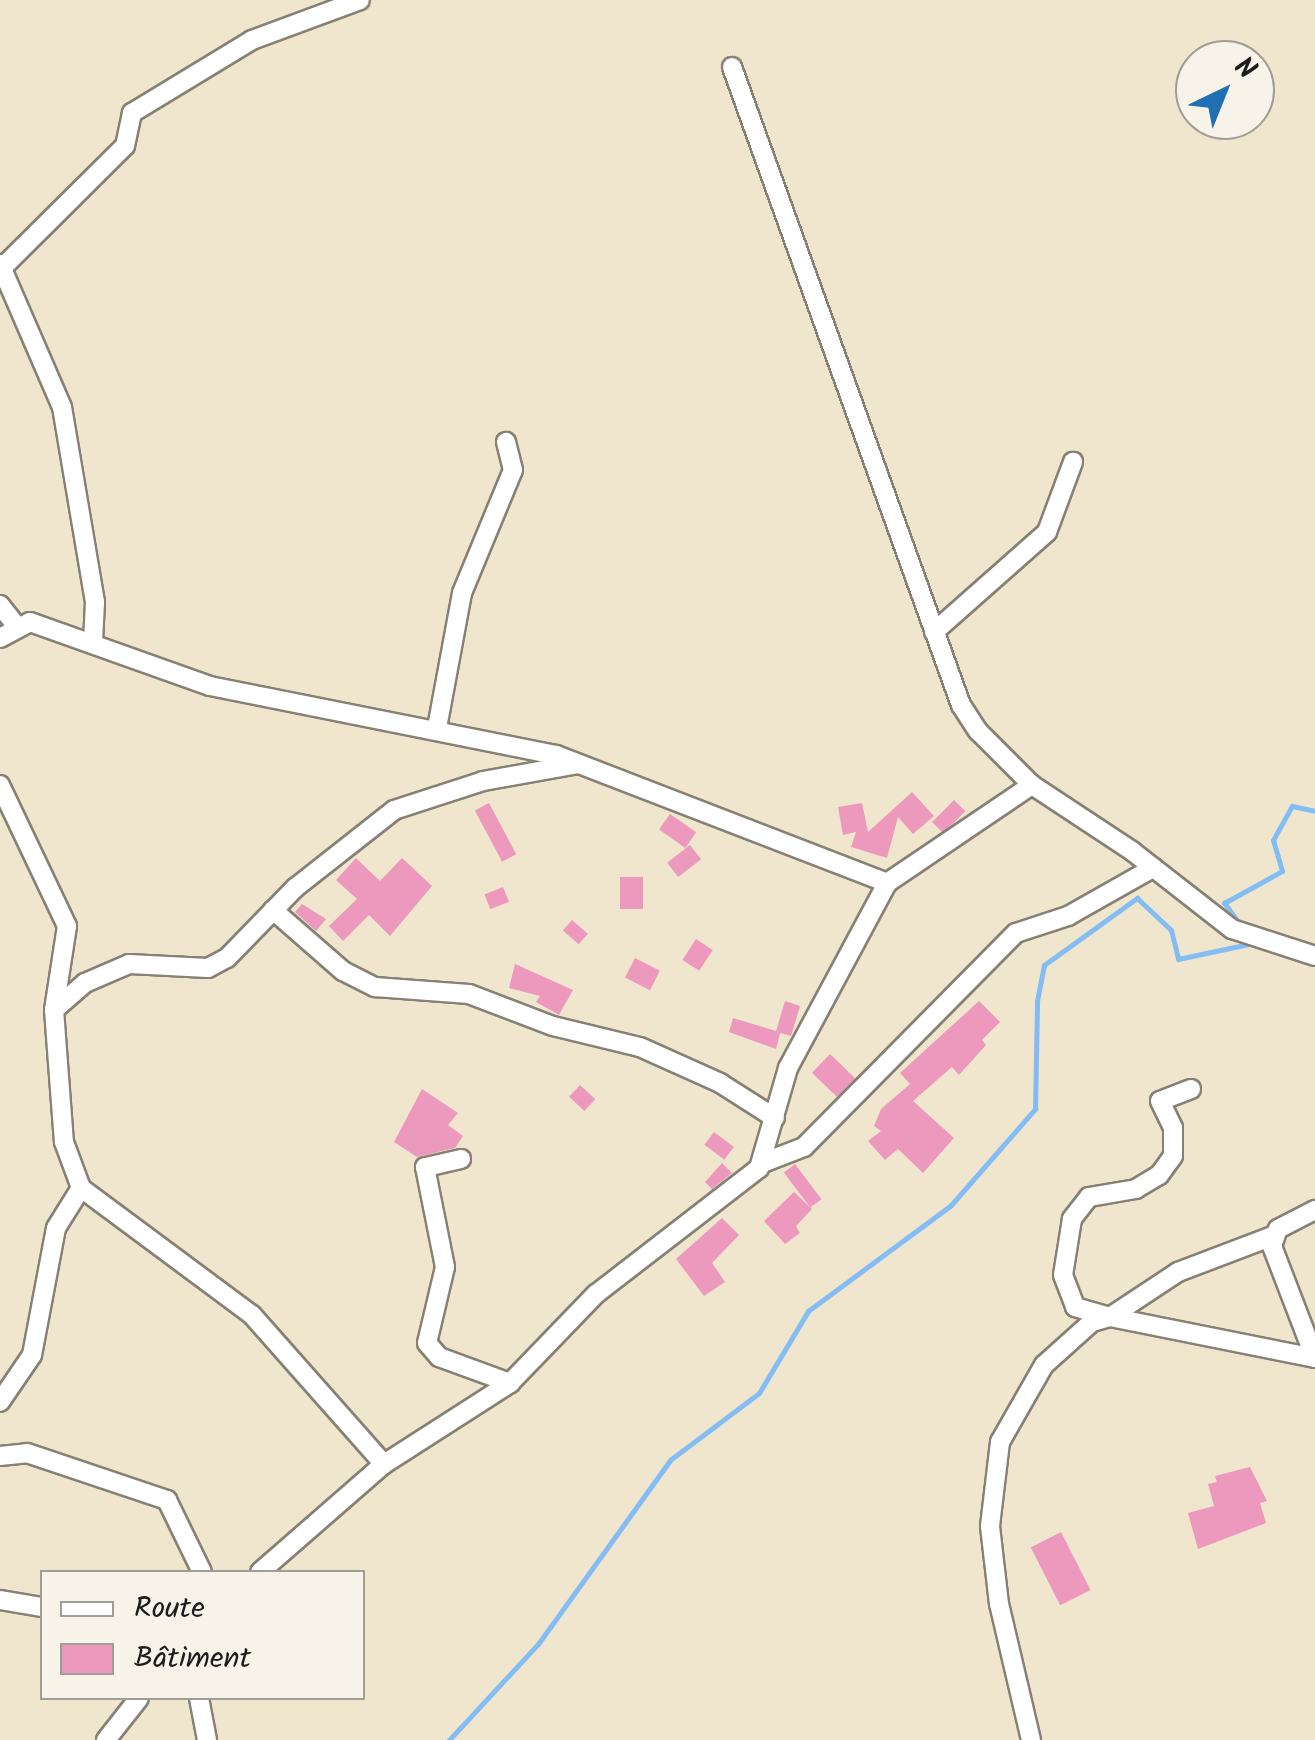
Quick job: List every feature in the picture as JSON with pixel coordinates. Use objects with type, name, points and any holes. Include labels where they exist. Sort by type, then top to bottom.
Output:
[{"type":"street","points":[[92,642],[96,602],[62,407],[3,264],[125,146],[132,113],[252,40],[360,0]]},
{"type":"street","points":[[732,67],[961,704],[1032,785],[1154,868],[1232,929],[1315,956]]},
{"type":"street","points":[[437,728],[462,593],[512,470],[506,442]]},
{"type":"street","points":[[934,632],[1047,532],[1073,462]]},
{"type":"street","points":[[0,605],[15,624]]},
{"type":"street","points":[[0,638],[15,624],[30,622],[210,686],[437,728],[580,763],[681,808],[887,882]]},
{"type":"street","points":[[54,1010],[85,983],[128,964],[208,968],[227,958],[273,910],[394,810],[448,790],[580,763]]},
{"type":"street","points":[[0,785],[67,926],[54,1010],[64,1142],[81,1188],[252,1314],[384,1464]]},
{"type":"street","points":[[765,1162],[788,1068],[887,882],[1032,785]]},
{"type":"street","points":[[262,1570],[384,1464],[510,1383],[596,1294],[765,1162],[804,1148],[1016,932],[1068,916],[1154,868]]},
{"type":"street","points":[[273,910],[344,971],[375,987],[469,994],[553,1026],[640,1047],[720,1083],[775,1118]]},
{"type":"street","points":[[1191,1089],[1160,1101],[1173,1128],[1173,1156],[1159,1174],[1136,1189],[1089,1197],[1072,1220],[1063,1275],[1076,1307],[1315,1358]]},
{"type":"street","points":[[461,1159],[426,1167],[445,1268],[426,1343],[439,1357],[510,1383]]},
{"type":"street","points":[[0,1402],[32,1355],[56,1228],[81,1188]]},
{"type":"street","points":[[1031,1740],[999,1604],[990,1526],[1000,1442],[1044,1366],[1092,1322],[1110,1317],[1178,1272],[1273,1236],[1315,1210]]},
{"type":"street","points":[[1273,1236],[1288,1296],[1315,1358]]},
{"type":"street","points":[[0,1456],[27,1454],[167,1500],[201,1570]]},
{"type":"street","points":[[0,1600],[40,1607]]},
{"type":"street","points":[[106,1740],[137,1700]]},
{"type":"street","points":[[199,1700],[207,1740]]},
{"type":"building","points":[[912,792],[934,816],[913,834],[898,817],[887,858],[851,847],[856,832],[843,835],[838,807],[862,803],[868,832]]},
{"type":"building","points":[[954,800],[965,811],[943,833],[932,822]]},
{"type":"building","points":[[489,803],[516,854],[502,862],[475,811]]},
{"type":"building","points":[[670,814],[696,832],[685,848],[659,830]]},
{"type":"building","points":[[690,845],[701,859],[678,877],[667,863]]},
{"type":"building","points":[[356,858],[380,881],[402,858],[432,886],[390,936],[369,915],[343,941],[329,926],[357,899],[336,880]]},
{"type":"building","points":[[620,877],[643,877],[643,909],[620,909]]},
{"type":"building","points":[[503,887],[509,902],[490,909],[484,894]]},
{"type":"building","points":[[302,904],[326,919],[316,931],[295,912]]},
{"type":"building","points":[[572,920],[588,934],[579,944],[563,931]]},
{"type":"building","points":[[696,939],[713,950],[699,971],[682,960]]},
{"type":"building","points":[[635,958],[660,971],[650,990],[625,978]]},
{"type":"building","points":[[515,964],[573,990],[559,1015],[536,1002],[540,996],[509,988]]},
{"type":"building","points":[[785,1001],[800,1006],[791,1036],[780,1033],[776,1049],[729,1032],[733,1018],[776,1031]]},
{"type":"building","points":[[979,1001],[1000,1022],[982,1040],[986,1045],[959,1075],[952,1067],[913,1101],[954,1138],[923,1173],[898,1149],[885,1160],[868,1141],[881,1131],[874,1126],[881,1109],[910,1084],[900,1073]]},
{"type":"building","points":[[830,1054],[855,1078],[837,1097],[812,1073]]},
{"type":"building","points":[[580,1085],[595,1099],[584,1111],[569,1097]]},
{"type":"building","points":[[422,1089],[458,1113],[448,1125],[463,1136],[455,1148],[417,1157],[394,1142]]},
{"type":"building","points":[[714,1132],[734,1147],[724,1160],[704,1145]]},
{"type":"building","points":[[722,1163],[732,1173],[712,1189],[705,1182]]},
{"type":"building","points":[[795,1164],[821,1199],[810,1208],[784,1172]]},
{"type":"building","points":[[794,1192],[812,1209],[796,1226],[800,1233],[785,1244],[764,1221]]},
{"type":"building","points":[[722,1218],[739,1235],[712,1263],[725,1282],[704,1296],[676,1259]]},
{"type":"building","points":[[1250,1467],[1267,1501],[1260,1503],[1266,1523],[1198,1549],[1188,1513],[1214,1506],[1208,1484],[1217,1482],[1215,1476]]},
{"type":"building","points":[[1061,1532],[1091,1590],[1060,1605],[1031,1547]]},
{"type":"waterway","points":[[1241,926],[1224,903],[1282,871],[1273,840],[1292,806],[1315,811]]},
{"type":"waterway","points":[[449,1740],[538,1644],[670,1460],[759,1393],[808,1311],[951,1205],[1035,1109],[1037,1001],[1044,965],[1137,898],[1171,930],[1178,959],[1253,943]]}]
